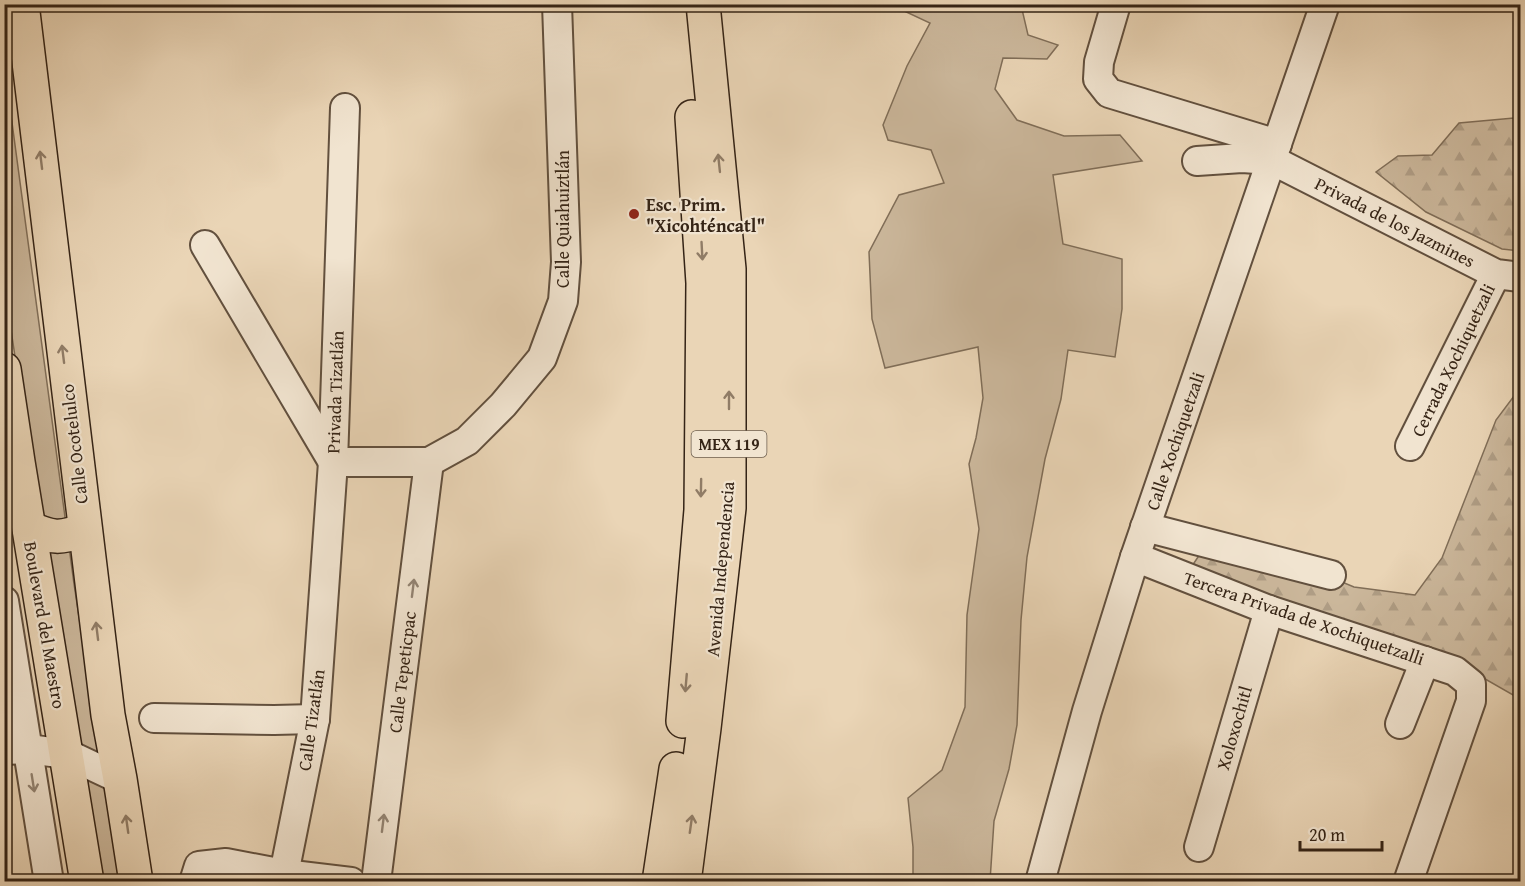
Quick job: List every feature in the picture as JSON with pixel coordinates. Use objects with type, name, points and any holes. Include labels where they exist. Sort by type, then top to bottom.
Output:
[{"type":"main road","name":"Calle Ocotelulco","points":[[22,4],[108,716],[136,882]]},
{"type":"main road","name":"Avenida Independencia","points":[[659,882],[682,725],[701,510],[704,283],[683,4]]},
{"type":"main road","name":"Avenida Independencia","points":[[684,882],[729,508],[729,269],[703,4]]},
{"type":"main road","name":"Boulevard del Maestro","points":[[4,369],[11,462],[28,528],[87,882]]},
{"type":"main road","points":[[28,528],[48,536],[65,537],[84,530]]},
{"type":"street","name":"Calle Quiahuiztlán","points":[[333,462],[429,462],[467,441],[510,398],[542,358],[562,301],[566,262],[558,4]]},
{"type":"street","points":[[1116,4],[1099,62],[1098,79],[1109,93],[1274,152]]},
{"type":"street","name":"Calle Xochiquetzali","points":[[1040,882],[1087,711],[1135,557],[1325,4]]},
{"type":"street","name":"Privada Tizatlán","points":[[333,462],[345,108]]},
{"type":"street","points":[[1197,161],[1242,158],[1274,152]]},
{"type":"street","name":"Privada de los Jazmines","points":[[1274,152],[1508,275]]},
{"type":"street","name":"Privada Tizatlán","points":[[205,245],[333,462]]},
{"type":"street","name":"Cerrada Xochiquetzali","points":[[1410,446],[1508,275]]},
{"type":"street","name":"Calle Tizatlán","points":[[284,874],[315,719],[333,462]]},
{"type":"street","name":"Calle Tepeticpac","points":[[376,882],[429,462]]},
{"type":"street","points":[[1145,527],[1331,575]]},
{"type":"street","name":"Tercera Privada de Xochiquetzalli","points":[[1135,557],[1269,610],[1455,671],[1471,684],[1471,701],[1408,882]]},
{"type":"street","name":"Boulevard del Maestro","points":[[4,601],[16,749],[49,882]]},
{"type":"street","name":"Xoloxochitl","points":[[1199,847],[1269,610]]},
{"type":"street","points":[[1400,724],[1425,661]]},
{"type":"street","points":[[154,718],[315,719]]},
{"type":"street","points":[[16,749],[67,754],[120,778]]},
{"type":"street","points":[[194,882],[199,866],[226,863],[284,874],[351,882]]},
{"type":"green space","points":[[880,5],[1021,5],[1028,35],[1058,45],[1047,59],[1003,58],[995,89],[1017,120],[1064,136],[1120,135],[1142,161],[1053,175],[1063,244],[1122,259],[1122,309],[1115,357],[1068,350],[1061,399],[1045,459],[1027,557],[1021,620],[1017,725],[1009,769],[994,821],[990,881],[913,881],[913,847],[908,798],[942,770],[965,707],[967,615],[979,529],[969,464],[983,398],[978,347],[885,368],[872,319],[869,252],[899,195],[944,183],[931,150],[888,140],[883,125],[907,66],[930,23],[900,9]]},
{"type":"green space","points":[[4,63],[74,584],[119,881],[94,881],[5,290]]},
{"type":"green space","points":[[1514,118],[1520,121],[1520,251],[1502,249],[1426,212],[1376,172],[1398,156],[1432,155],[1459,123]]},
{"type":"green space","points":[[1520,388],[1520,699],[1459,664],[1324,624],[1192,566],[1206,545],[1250,544],[1354,587],[1415,595],[1442,558],[1496,420]]},
{"type":"place","name":"Esc. Prim. \"Xicohténcatl\"","points":[[634,214]]}]
